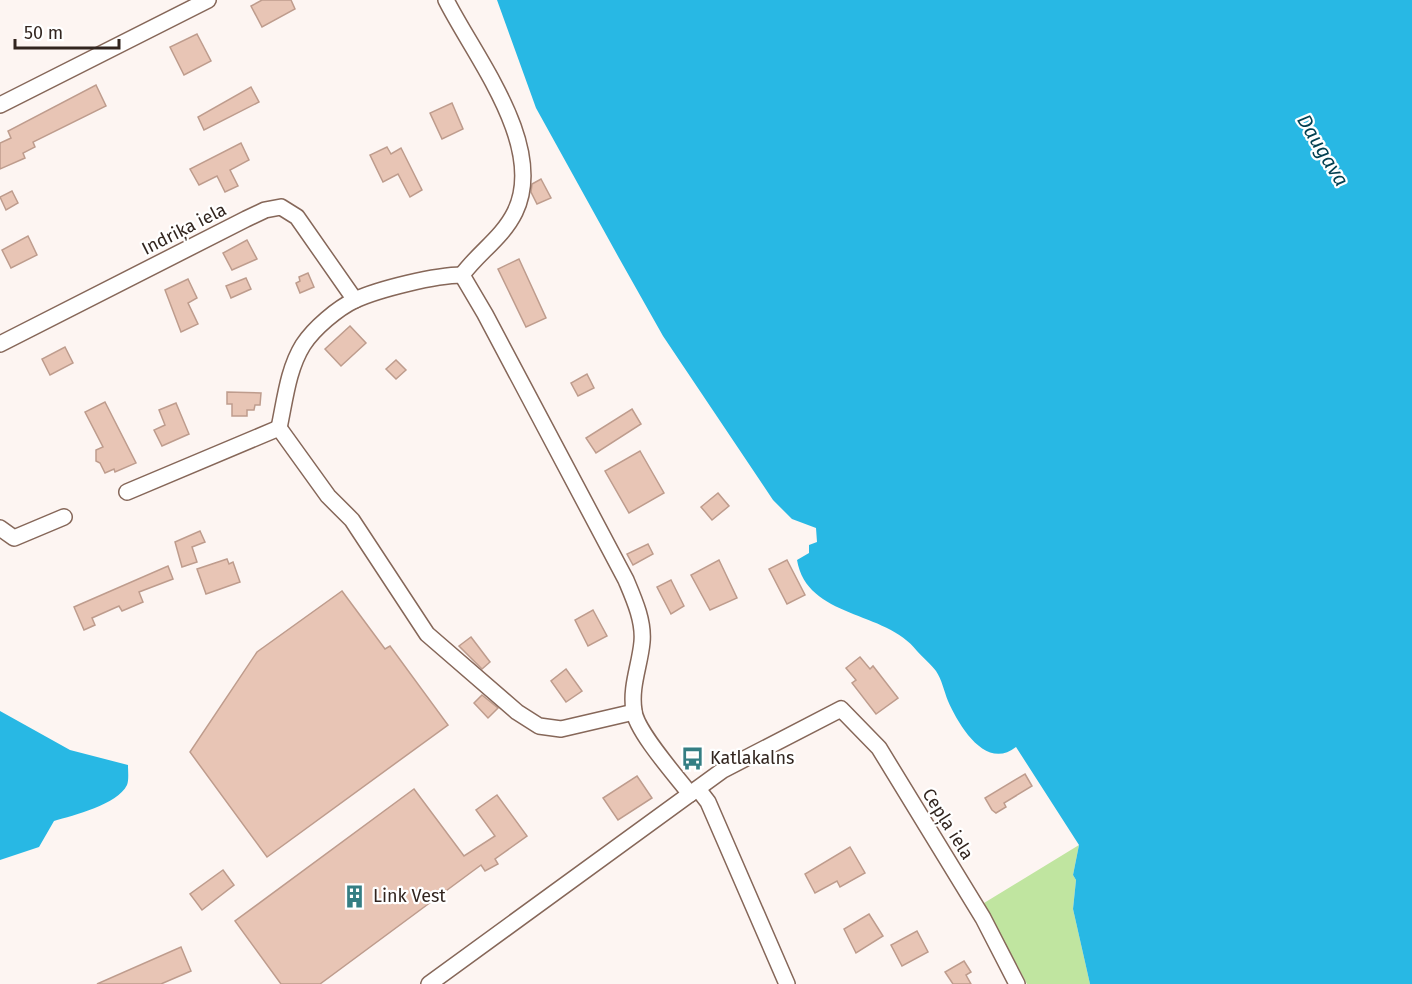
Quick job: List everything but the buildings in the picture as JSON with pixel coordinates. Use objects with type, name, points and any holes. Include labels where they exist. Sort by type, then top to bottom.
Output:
[{"type":"street","points":[[0,105],[208,0]]},
{"type":"street","points":[[446,0],[486,71],[518,142],[522,181],[515,213],[502,231],[462,275],[441,275],[355,300],[331,316],[304,344],[288,385],[279,428],[328,496],[352,520],[427,634],[517,712],[539,726],[561,729],[634,712]]},
{"type":"street","name":"Indriķa iela","points":[[0,344],[246,219],[265,210],[281,207],[297,217],[355,300]]},
{"type":"street","points":[[462,275],[536,410],[635,602],[642,641],[634,686],[634,712],[642,729],[694,792],[708,802],[787,984]]},
{"type":"street","points":[[127,492],[279,428]]},
{"type":"street","points":[[0,528],[14,538],[64,517]]},
{"type":"street","name":"Cepļa iela","points":[[694,792],[723,770],[841,709],[879,748],[983,918],[1017,984]]},
{"type":"street","points":[[429,984],[694,792]]},
{"type":"green space","points":[[1079,845],[1073,875],[1076,880],[1073,909],[1090,984],[1027,984],[984,903]]},
{"type":"water","name":"Daugava","points":[[497,0],[1412,0],[1412,984],[1090,984],[1073,909],[1076,880],[1073,875],[1079,845],[1016,747],[1005,753],[984,750],[966,733],[959,722],[936,671],[903,638],[887,628],[831,604],[816,593],[804,579],[797,560],[809,553],[809,545],[817,542],[816,528],[792,519],[773,500],[663,336],[536,108]]},
{"type":"water","points":[[0,711],[70,750],[128,765],[128,775],[127,785],[122,792],[105,804],[54,821],[39,847],[0,860]]},
{"type":"place","name":"Katlakalns","points":[[692,758]]},
{"type":"place","name":"Link Vest","points":[[355,896]]}]
